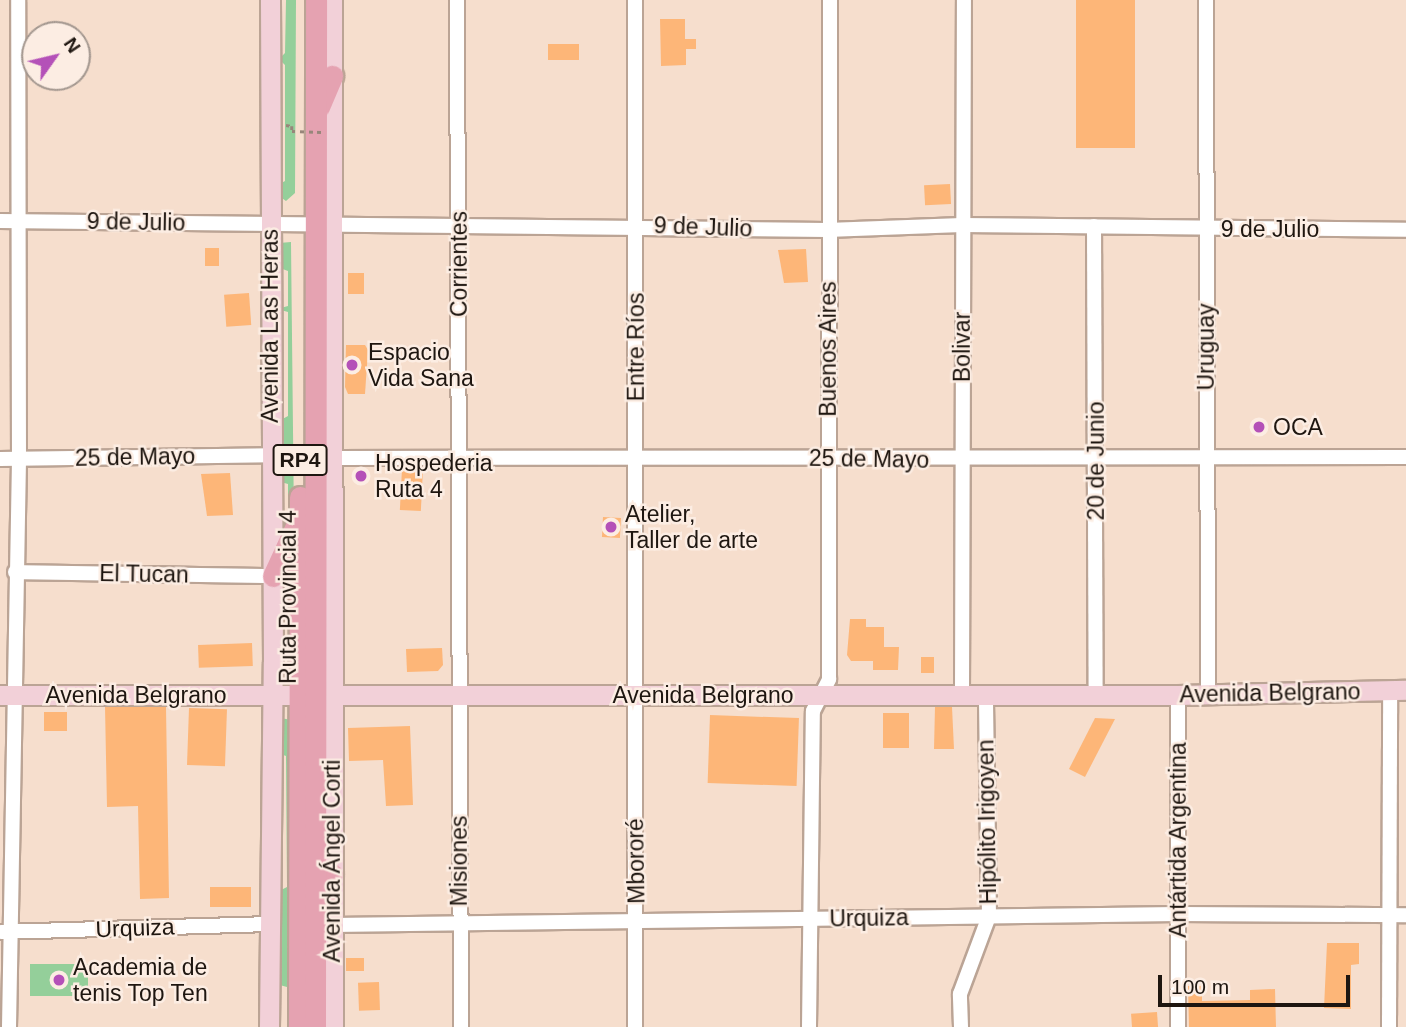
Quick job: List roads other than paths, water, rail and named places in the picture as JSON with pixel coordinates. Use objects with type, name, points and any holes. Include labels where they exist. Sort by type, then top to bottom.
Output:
[{"type":"main road","name":"Avenida Las Heras","points":[[270,0],[273,576],[270,694]]},
{"type":"main road","name":"Ruta Provincial 4","points":[[299,1027],[315,694],[300,517],[316,225],[301,0]]},
{"type":"main road","name":"Ruta Provincial 4","points":[[315,1027],[324,924],[315,694],[318,124],[316,0]]},
{"type":"main road","points":[[315,694],[331,458],[316,225],[332,76],[332,0]]},
{"type":"main road","points":[[318,124],[332,76]]},
{"type":"main road","points":[[273,576],[300,517]]},
{"type":"main road","name":"Avenida Belgrano","points":[[6,695],[1178,695],[1398,690]]},
{"type":"main road","points":[[269,1027],[270,694]]},
{"type":"main road","name":"Avenida Ángel Corti","points":[[315,694],[332,874]]},
{"type":"main road","points":[[324,924],[332,874]]},
{"type":"main road","name":"Avenida Ángel Corti","points":[[324,924],[333,1027]]},
{"type":"street","points":[[9,1027],[4,932],[6,695],[15,572],[19,460],[16,220],[18,0]]},
{"type":"street","name":"Corrientes","points":[[457,0],[458,695]]},
{"type":"street","name":"Entre Ríos","points":[[634,694],[637,458],[635,0]]},
{"type":"street","name":"Buenos Aires","points":[[809,1027],[813,711],[829,679],[830,0]]},
{"type":"street","name":"Bolivar","points":[[962,695],[964,0]]},
{"type":"street","name":"Uruguay","points":[[1206,0],[1208,694]]},
{"type":"street","name":"9 de Julio","points":[[0,221],[270,225],[635,225],[828,230],[962,225],[1406,230]]},
{"type":"street","name":"20 de Junio","points":[[1094,226],[1096,695]]},
{"type":"street","name":"25 de Mayo","points":[[0,459],[271,455]]},
{"type":"street","name":"25 de Mayo","points":[[331,458],[962,460],[1406,457]]},
{"type":"street","name":"El Tucan","points":[[15,572],[273,576]]},
{"type":"street","points":[[1390,1027],[1390,915],[1398,690]]},
{"type":"street","name":"Mbororé","points":[[634,694],[637,920],[635,1027]]},
{"type":"street","name":"Misiones","points":[[458,695],[461,1027]]},
{"type":"street","name":"Hipólito Irigoyen","points":[[961,1027],[960,994],[989,916],[986,695]]},
{"type":"street","name":"Antártida Argentina","points":[[1178,695],[1178,1027]]},
{"type":"street","name":"Urquiza","points":[[324,924],[1178,914],[1406,915]]},
{"type":"street","name":"Urquiza","points":[[4,932],[270,924]]},
{"type":"place","name":"Espacio Vida Sana","points":[[352,365]]},
{"type":"place","name":"OCA","points":[[1259,427]]},
{"type":"place","name":"Hospederia Ruta 4","points":[[361,476]]},
{"type":"place","name":"Atelier, Taller de arte","points":[[611,527]]},
{"type":"place","name":"Academia de tenis Top Ten","points":[[59,980]]}]
